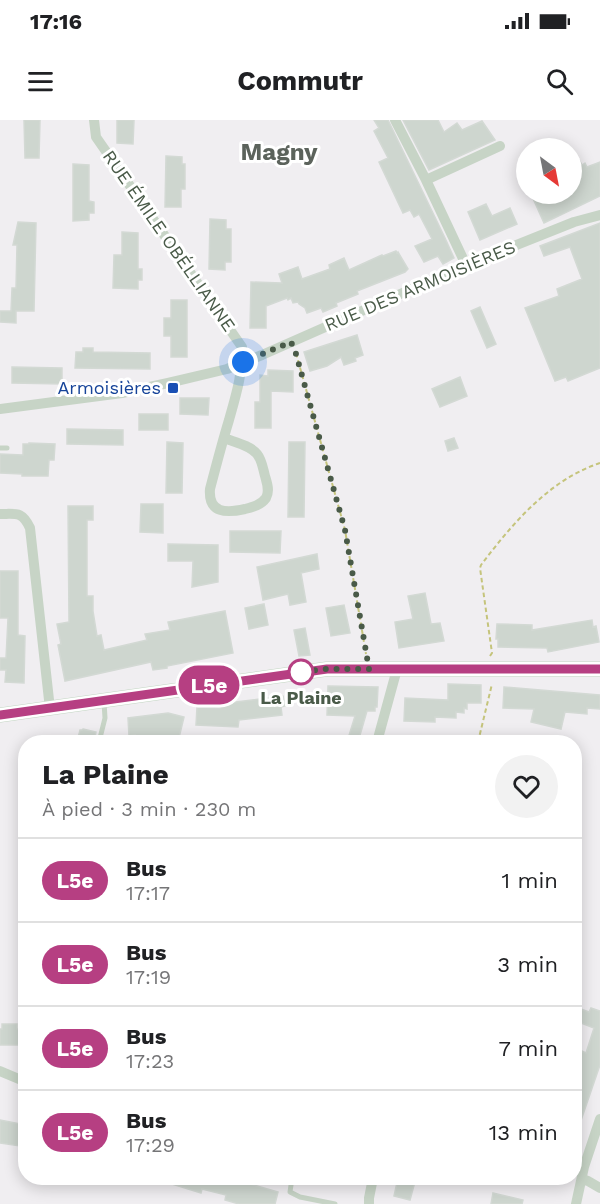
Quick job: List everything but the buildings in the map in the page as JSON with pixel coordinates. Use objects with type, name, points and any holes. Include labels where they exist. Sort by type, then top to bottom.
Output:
[{"type":"main road","points":[[0,715],[327,669],[600,669]]},
{"type":"street","name":"RUE ÉMILE OBÉLLIANNE","points":[[94,120],[96,137],[242,347],[243,362]]},
{"type":"street","points":[[395,120],[466,265]]},
{"type":"street","points":[[426,180],[500,146]]},
{"type":"street","name":"RUE DES ARMOISIÈRES","points":[[0,410],[122,393],[227,369],[466,265],[574,222],[600,215]]},
{"type":"street","points":[[224,438],[249,448],[259,456],[268,489],[266,498],[256,506],[228,512],[217,508],[209,494],[243,362]]},
{"type":"street","points":[[0,514],[17,514],[26,519],[30,528],[50,709]]},
{"type":"street","points":[[379,735],[397,669]]},
{"type":"street","points":[[0,1071],[18,1079]]},
{"type":"street","points":[[600,1119],[582,1179],[600,1188]]},
{"type":"street","points":[[369,1204],[372,1185]]},
{"type":"street","points":[[576,1204],[581,1185]]},
{"type":"lane","points":[[101,735],[105,718],[103,701]]},
{"type":"lane","points":[[291,1185],[290,1192],[300,1197],[335,1204]]},
{"type":"path","points":[[291,342],[345,530],[369,669]]},
{"type":"path","points":[[480,735],[494,679],[489,679],[489,659],[492,652],[481,580],[481,565],[522,516],[547,492],[600,462]]},
{"type":"bus line","name":"L5e","points":[[0,715],[327,669],[600,669]]},
{"type":"place","name":"Armoisières","points":[[173,388]]},
{"type":"place","name":"La Plaine","points":[[301,672]]},
{"type":"district","name":"Magny","points":[[279,152]]},
{"type":"route","points":[[243,362],[291,342],[345,530],[369,669],[297,672],[301,672]]}]
